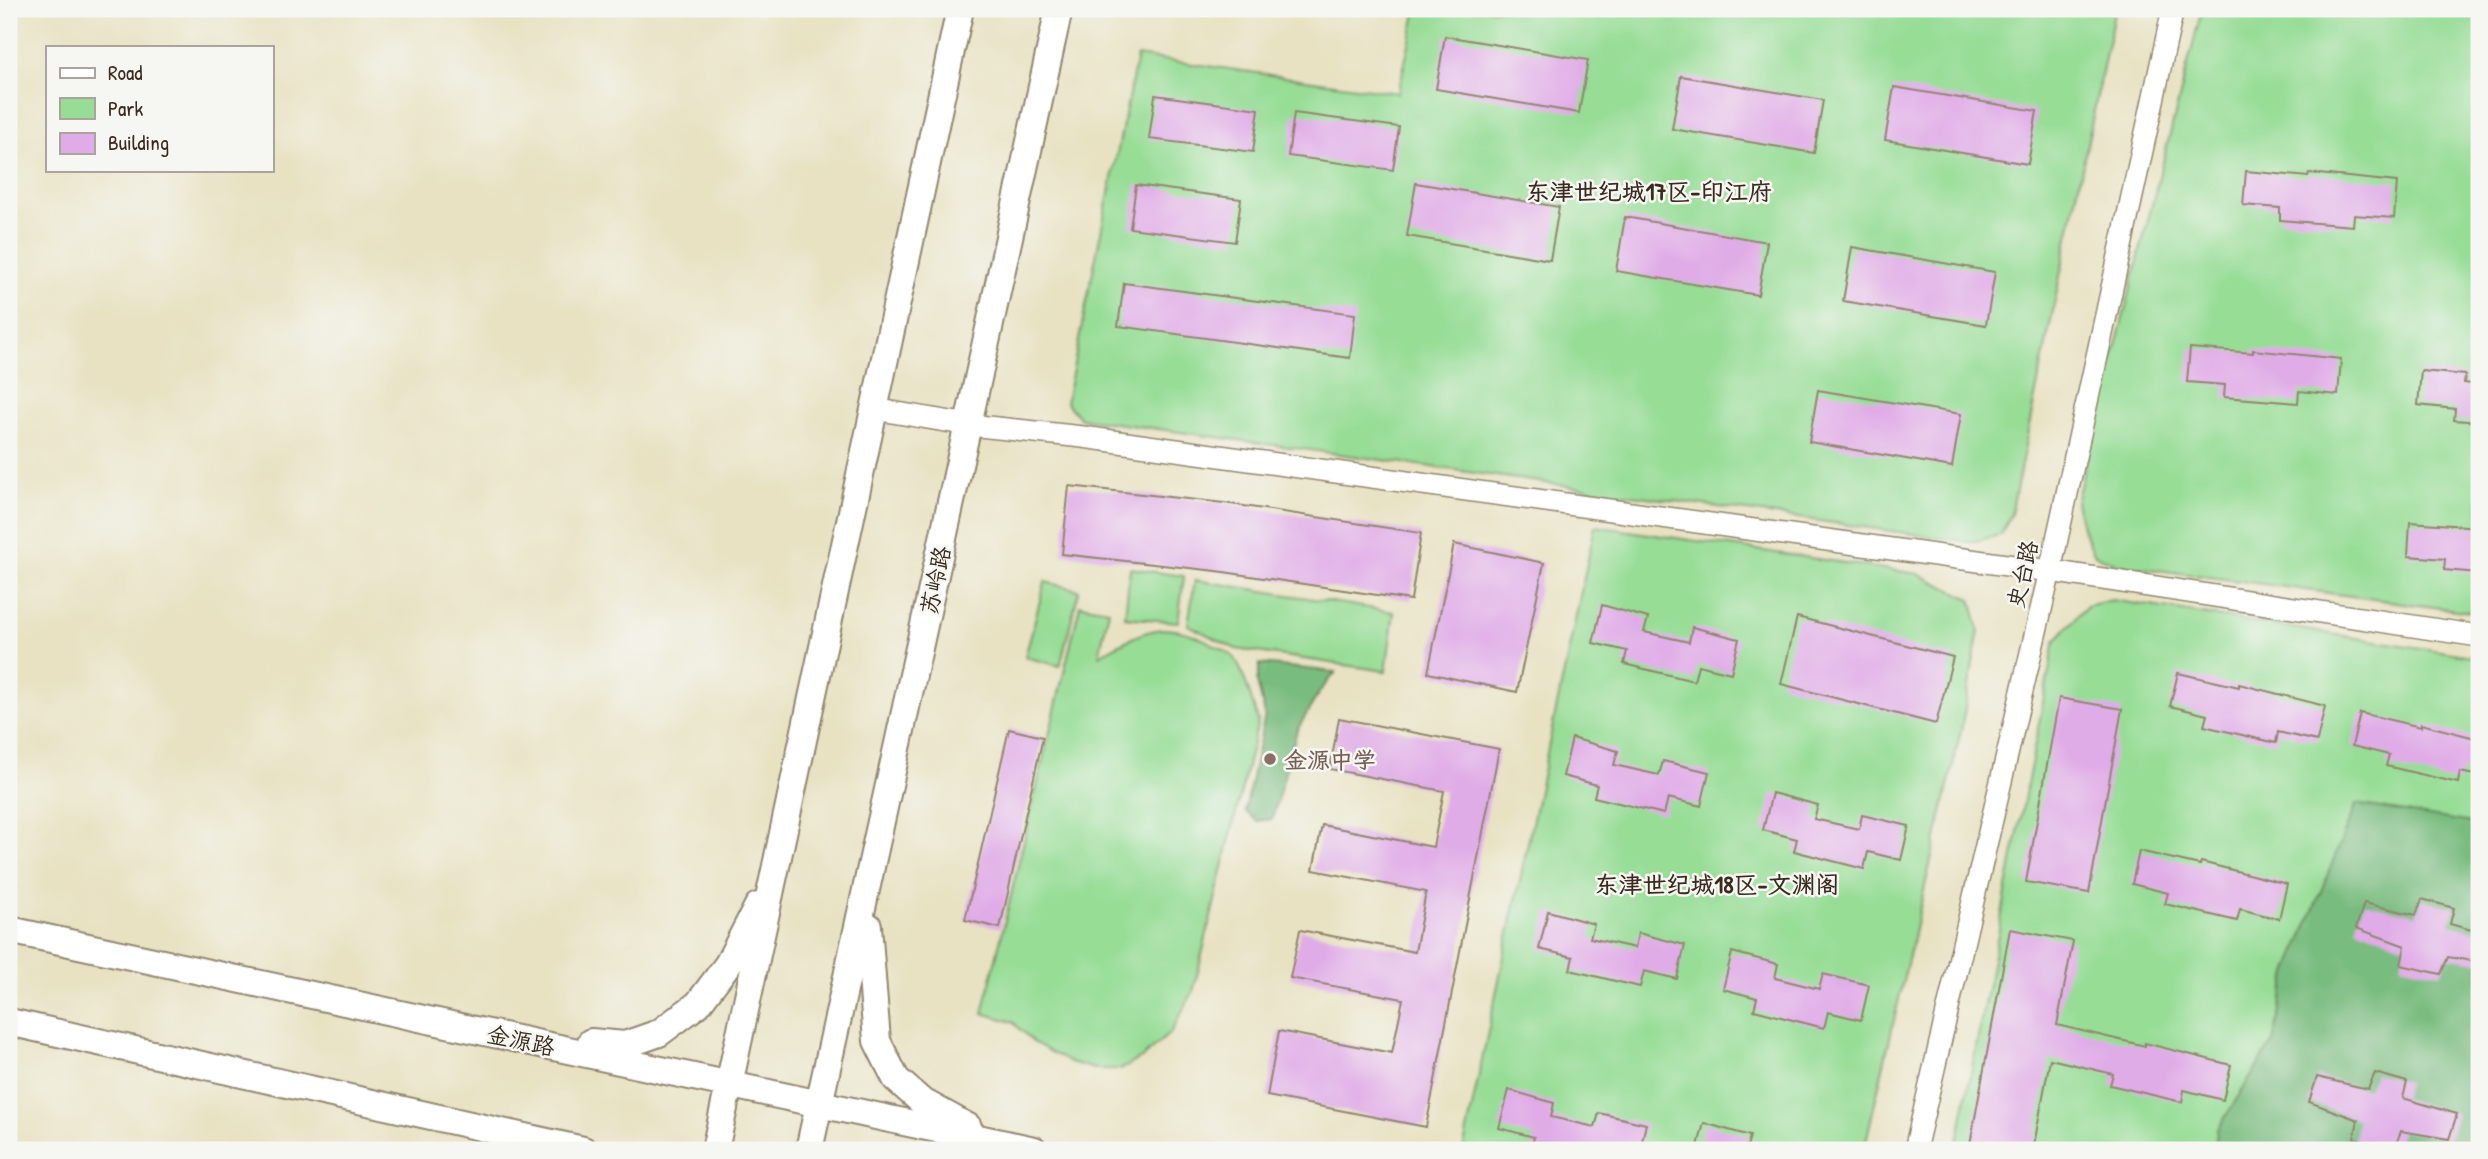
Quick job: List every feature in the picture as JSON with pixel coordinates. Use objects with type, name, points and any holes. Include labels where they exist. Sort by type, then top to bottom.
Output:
[{"type":"main road","points":[[715,1150],[960,9]]},
{"type":"main road","name":"苏岭路","points":[[809,1150],[1059,9]]},
{"type":"main road","points":[[498,1035],[625,1045],[659,1032],[698,1004],[727,964],[773,876]]},
{"type":"main road","points":[[866,896],[877,1041],[896,1079],[921,1101],[968,1127],[1025,1148]]},
{"type":"main road","name":"金源路","points":[[9,930],[1025,1148]]},
{"type":"main road","points":[[9,1022],[583,1150]]},
{"type":"main road","points":[[480,1127],[534,1150]]},
{"type":"street","name":"史台路","points":[[1915,1150],[2050,571],[2173,9]]},
{"type":"street","points":[[874,409],[969,425],[1083,437],[2050,571],[2479,636]]},
{"type":"green space","points":[[1417,9],[2115,9],[2011,514],[2001,535],[1970,542],[1080,418],[1066,403],[1137,56],[1398,93]]},
{"type":"green space","points":[[2202,9],[2479,9],[2479,613],[2120,565],[2095,555],[2083,531],[2076,502]]},
{"type":"green space","points":[[1595,526],[1918,574],[1971,599],[1979,630],[1961,730],[1864,1150],[1463,1150]]},
{"type":"green space","points":[[1130,568],[1184,576],[1178,622],[1125,617]]},
{"type":"green space","points":[[1195,580],[1394,612],[1386,671],[1236,649],[1188,625]]},
{"type":"green space","points":[[1045,582],[1079,590],[1060,666],[1025,657]]},
{"type":"green space","points":[[2112,600],[2479,657],[2479,1150],[1956,1150],[2055,641],[2087,606]]},
{"type":"green space","points":[[1080,605],[1109,610],[1099,655],[1129,639],[1155,630],[1168,629],[1197,636],[1229,653],[1236,660],[1243,675],[1258,721],[1193,992],[1171,1032],[1143,1057],[1122,1069],[1094,1069],[1067,1061],[1033,1042],[1013,1022],[983,1013]]},
{"type":"green space","points":[[1260,664],[1336,672],[1320,691],[1297,730],[1272,819],[1257,821],[1245,811],[1265,715],[1257,682]]},
{"type":"green space","points":[[2356,804],[2479,824],[2479,1150],[2215,1150],[2217,1130],[2273,1042],[2288,973]]},
{"type":"building","points":[[1445,36],[1588,60],[1579,113],[1436,89]]},
{"type":"building","points":[[1681,76],[1823,100],[1814,153],[1672,129]]},
{"type":"building","points":[[1894,87],[2037,111],[2028,164],[1885,140]]},
{"type":"building","points":[[1155,95],[1259,109],[1253,152],[1149,139]]},
{"type":"building","points":[[1294,113],[1399,127],[1393,170],[1288,156]]},
{"type":"building","points":[[2246,171],[2308,177],[2309,173],[2397,182],[2394,218],[2354,215],[2353,226],[2280,220],[2280,208],[2243,205]]},
{"type":"building","points":[[1416,183],[1559,207],[1550,260],[1407,236]]},
{"type":"building","points":[[1136,185],[1241,199],[1235,242],[1130,228]]},
{"type":"building","points":[[1625,217],[1767,242],[1758,295],[1616,271]]},
{"type":"building","points":[[1852,247],[1995,272],[1986,325],[1843,301]]},
{"type":"building","points":[[1124,283],[1355,314],[1350,358],[1118,326]]},
{"type":"building","points":[[2190,348],[2253,353],[2253,350],[2341,359],[2338,395],[2299,391],[2298,403],[2224,397],[2225,385],[2187,382]]},
{"type":"building","points":[[2421,371],[2465,375],[2464,383],[2479,385],[2479,422],[2454,420],[2455,409],[2418,405]]},
{"type":"building","points":[[1818,390],[1961,414],[1952,467],[1809,442]]},
{"type":"building","points":[[1069,486],[1224,503],[1421,533],[1411,600],[1217,571],[1062,554]]},
{"type":"building","points":[[2410,522],[2479,527],[2479,573],[2444,570],[2445,559],[2408,556]]},
{"type":"building","points":[[1454,544],[1544,563],[1517,692],[1428,673]]},
{"type":"building","points":[[1602,605],[1648,618],[1644,632],[1689,642],[1692,627],[1739,639],[1731,673],[1698,665],[1694,681],[1624,664],[1627,651],[1593,643]]},
{"type":"building","points":[[1797,617],[1953,657],[1936,724],[1781,684]]},
{"type":"building","points":[[2178,673],[2239,687],[2239,684],[2325,706],[2317,741],[2278,732],[2276,743],[2204,726],[2207,715],[2170,706]]},
{"type":"building","points":[[2059,698],[2122,709],[2089,893],[2026,882]]},
{"type":"building","points":[[2360,713],[2421,727],[2421,724],[2479,739],[2479,776],[2460,772],[2458,783],[2386,766],[2389,755],[2352,746]]},
{"type":"building","points":[[1339,718],[1499,749],[1426,1127],[1267,1096],[1279,1031],[1392,1053],[1403,999],[1290,978],[1300,930],[1415,952],[1426,892],[1313,870],[1322,825],[1433,847],[1444,791],[1330,769]]},
{"type":"building","points":[[1009,729],[1043,737],[1000,928],[965,920]]},
{"type":"building","points":[[1572,738],[1618,751],[1614,765],[1659,775],[1663,761],[1709,772],[1701,806],[1668,798],[1664,814],[1594,797],[1597,785],[1563,776]]},
{"type":"building","points":[[1772,793],[1818,805],[1814,819],[1859,829],[1862,815],[1909,826],[1901,860],[1868,852],[1864,869],[1794,851],[1797,839],[1763,830]]},
{"type":"building","points":[[2139,851],[2200,865],[2201,862],[2287,884],[2279,919],[2240,909],[2237,921],[2165,904],[2168,893],[2132,884]]},
{"type":"building","points":[[2422,899],[2454,908],[2450,924],[2479,932],[2479,962],[2448,957],[2441,974],[2401,965],[2405,946],[2356,928],[2364,903],[2416,915]]},
{"type":"building","points":[[1548,911],[1594,924],[1590,938],[1635,948],[1638,933],[1685,945],[1677,979],[1644,971],[1640,987],[1570,970],[1573,957],[1539,949]]},
{"type":"building","points":[[2010,929],[2073,941],[2057,1025],[2145,1046],[2145,1043],[2231,1065],[2223,1100],[2184,1090],[2182,1102],[2110,1085],[2113,1074],[2050,1059],[2033,1150],[1969,1150]]},
{"type":"building","points":[[1732,952],[1778,964],[1775,978],[1819,989],[1823,974],[1869,985],[1861,1020],[1828,1012],[1824,1028],[1754,1010],[1757,998],[1723,989]]},
{"type":"building","points":[[2375,1073],[2407,1082],[2403,1098],[2457,1114],[2449,1139],[2401,1131],[2394,1149],[2354,1139],[2358,1120],[2309,1102],[2317,1077],[2368,1089]]},
{"type":"building","points":[[1509,1090],[1554,1103],[1551,1117],[1595,1127],[1599,1113],[1646,1124],[1640,1150],[1531,1150],[1534,1137],[1499,1128]]},
{"type":"building","points":[[1704,1123],[1750,1136],[1746,1150],[1697,1150]]},
{"type":"place","name":"金源中学","points":[[1270,759]]},
{"type":"district","name":"东津世纪城17区-印江府","points":[[1649,191]]},
{"type":"district","name":"东津世纪城18区-文渊阁","points":[[1717,884]]}]
